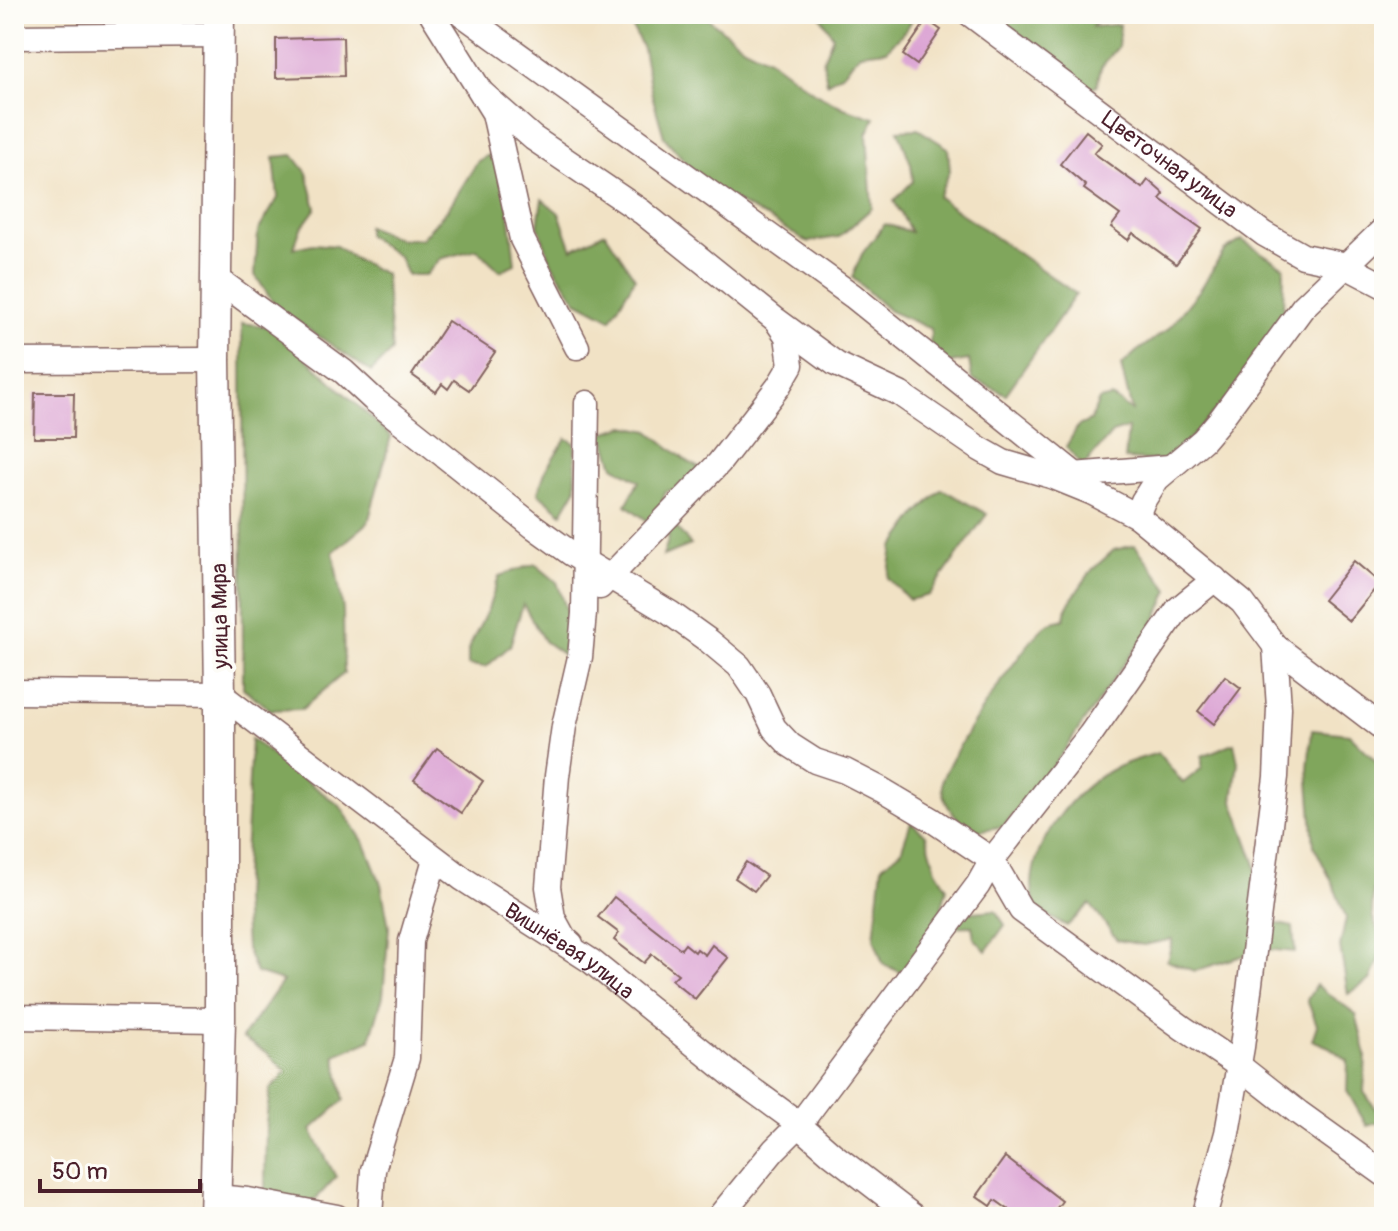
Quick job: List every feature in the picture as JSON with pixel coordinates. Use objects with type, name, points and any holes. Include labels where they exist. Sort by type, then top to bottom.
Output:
[{"type":"main road","name":"улица Мира","points":[[216,1207],[220,1020],[220,694],[215,360],[219,24]]},
{"type":"street","points":[[432,14],[494,113],[522,239],[577,347]]},
{"type":"street","points":[[462,14],[853,296],[1077,476]]},
{"type":"street","name":"Цветочная улица","points":[[970,14],[1264,234],[1303,256],[1346,266],[1384,286]]},
{"type":"street","points":[[14,37],[219,24]]},
{"type":"street","points":[[482,93],[533,138],[642,212],[836,364],[900,394],[1003,462],[1051,476],[1104,498],[1137,516],[1242,602],[1275,646],[1384,729]]},
{"type":"street","points":[[1137,516],[1157,479],[1211,430],[1303,307],[1384,229]]},
{"type":"street","points":[[216,278],[344,372],[373,399],[533,526],[670,613],[739,666],[758,694],[774,728],[790,745],[815,761],[845,771],[882,790],[992,860],[1021,910],[1384,1174]]},
{"type":"street","points":[[584,613],[600,588],[719,463],[778,387],[791,365],[787,336],[776,320]]},
{"type":"street","points":[[14,361],[215,360]]},
{"type":"street","points":[[587,403],[584,613],[580,657],[564,726],[557,776],[548,887],[553,918],[564,938],[591,961]]},
{"type":"street","points":[[1051,476],[1170,467]]},
{"type":"street","points":[[719,1217],[774,1150],[799,1125],[978,885],[992,860],[1090,735],[1178,609],[1215,579]]},
{"type":"street","points":[[1204,1217],[1227,1133],[1276,777],[1279,708],[1275,646]]},
{"type":"street","points":[[14,692],[220,694]]},
{"type":"street","name":"Вишнёвая улица","points":[[220,694],[435,859],[591,961],[914,1217]]},
{"type":"street","points":[[370,1217],[373,1170],[407,1058],[411,941],[435,859]]},
{"type":"street","points":[[14,1017],[220,1020]]},
{"type":"street","points":[[216,1207],[271,1204],[337,1217]]},
{"type":"green space","points":[[626,14],[702,14],[744,47],[769,59],[815,93],[844,108],[875,118],[867,134],[872,208],[839,237],[807,242],[706,186],[664,137],[643,49]]},
{"type":"green space","points":[[819,14],[915,14],[908,27],[887,50],[860,53],[844,72],[827,83],[823,60],[833,36]]},
{"type":"green space","points":[[981,14],[1103,14],[1092,27],[1120,24],[1118,47],[1101,67],[1097,85],[1084,91]]},
{"type":"green space","points":[[918,129],[948,148],[950,171],[938,197],[1076,294],[1006,394],[972,379],[969,360],[945,364],[930,345],[931,329],[889,311],[852,277],[862,254],[885,224],[911,232],[894,201],[913,181],[911,164],[898,130]]},
{"type":"green space","points":[[496,151],[509,210],[515,264],[500,271],[477,249],[440,259],[426,275],[407,275],[399,257],[367,235],[367,226],[399,239],[421,239],[448,209],[478,161]]},
{"type":"green space","points":[[293,155],[307,173],[316,208],[300,230],[294,248],[313,244],[336,246],[385,274],[392,351],[371,372],[276,307],[255,275],[258,231],[278,198],[274,157]]},
{"type":"green space","points":[[542,199],[559,213],[572,249],[605,232],[635,278],[611,319],[577,301],[552,264],[538,225]]},
{"type":"green space","points":[[1242,240],[1284,267],[1283,312],[1270,354],[1168,461],[1125,459],[1128,428],[1112,433],[1083,467],[1066,447],[1078,426],[1090,421],[1099,400],[1112,397],[1132,411],[1121,366],[1168,329],[1200,290],[1224,251]]},
{"type":"green space","points":[[242,323],[272,327],[391,436],[368,523],[333,552],[343,609],[344,673],[302,709],[271,710],[243,688]]},
{"type":"green space","points":[[625,426],[649,431],[709,474],[693,488],[665,491],[661,509],[691,545],[663,556],[669,537],[626,505],[639,481],[614,466],[603,433]]},
{"type":"green space","points":[[566,438],[575,443],[576,489],[562,513],[538,493],[546,469]]},
{"type":"green space","points":[[942,489],[987,514],[929,595],[909,600],[888,578],[893,548],[917,514]]},
{"type":"green space","points":[[1135,545],[1169,590],[1152,629],[1049,772],[1004,826],[972,832],[951,810],[942,790],[946,770],[957,750],[1038,633],[1048,624],[1065,619],[1067,606],[1092,570],[1114,550]]},
{"type":"green space","points":[[535,564],[557,582],[569,617],[575,663],[544,641],[523,604],[510,646],[486,667],[468,665],[468,650],[488,609],[499,576]]},
{"type":"green space","points":[[1312,730],[1349,734],[1384,769],[1384,805],[1375,820],[1384,833],[1384,878],[1373,889],[1372,915],[1384,948],[1370,980],[1348,994],[1340,947],[1346,918],[1314,846],[1308,768]]},
{"type":"green space","points":[[251,739],[340,806],[365,844],[381,884],[389,927],[383,996],[370,1040],[335,1055],[344,1100],[311,1130],[336,1177],[317,1198],[301,1207],[306,1217],[250,1217],[265,1189],[270,1089],[287,1072],[268,1054],[242,1038],[283,981],[256,973],[246,948],[243,898]]},
{"type":"green space","points":[[1234,743],[1238,762],[1233,801],[1255,862],[1258,889],[1270,922],[1293,927],[1295,952],[1265,949],[1194,971],[1167,961],[1173,939],[1144,945],[1117,940],[1090,904],[1067,926],[1035,909],[1032,884],[1040,850],[1058,818],[1083,790],[1117,767],[1158,753],[1183,783],[1202,768],[1202,756]]},
{"type":"green space","points":[[911,822],[926,835],[936,870],[947,888],[940,915],[995,910],[1005,925],[986,951],[974,938],[972,926],[945,927],[904,974],[883,964],[874,938],[882,866],[901,851]]},
{"type":"green space","points":[[1316,985],[1356,1014],[1366,1055],[1364,1092],[1384,1121],[1367,1126],[1347,1091],[1348,1061],[1329,1047],[1312,1040],[1317,1025],[1307,1000]]},
{"type":"building","points":[[927,20],[941,30],[917,65],[903,55]]},
{"type":"building","points":[[343,37],[344,76],[276,78],[276,39]]},
{"type":"building","points":[[1086,131],[1102,144],[1094,153],[1142,188],[1148,180],[1164,194],[1160,199],[1202,229],[1176,264],[1133,233],[1128,240],[1111,227],[1120,215],[1084,189],[1086,186],[1060,164]]},
{"type":"building","points":[[448,321],[495,352],[469,390],[454,380],[448,389],[442,384],[436,392],[412,375]]},
{"type":"building","points":[[35,393],[74,393],[73,438],[34,438]]},
{"type":"building","points":[[1354,561],[1380,583],[1349,621],[1323,600]]},
{"type":"building","points":[[1225,676],[1241,688],[1214,724],[1198,711]]},
{"type":"building","points":[[437,748],[483,781],[461,813],[414,780]]},
{"type":"building","points":[[746,862],[766,876],[754,891],[735,878]]},
{"type":"building","points":[[614,897],[681,949],[685,944],[705,955],[712,945],[728,958],[695,999],[672,980],[678,974],[652,954],[644,963],[614,940],[619,933],[598,917]]},
{"type":"building","points":[[1005,1157],[1062,1201],[1050,1217],[1019,1217],[995,1200],[991,1206],[977,1196]]}]
